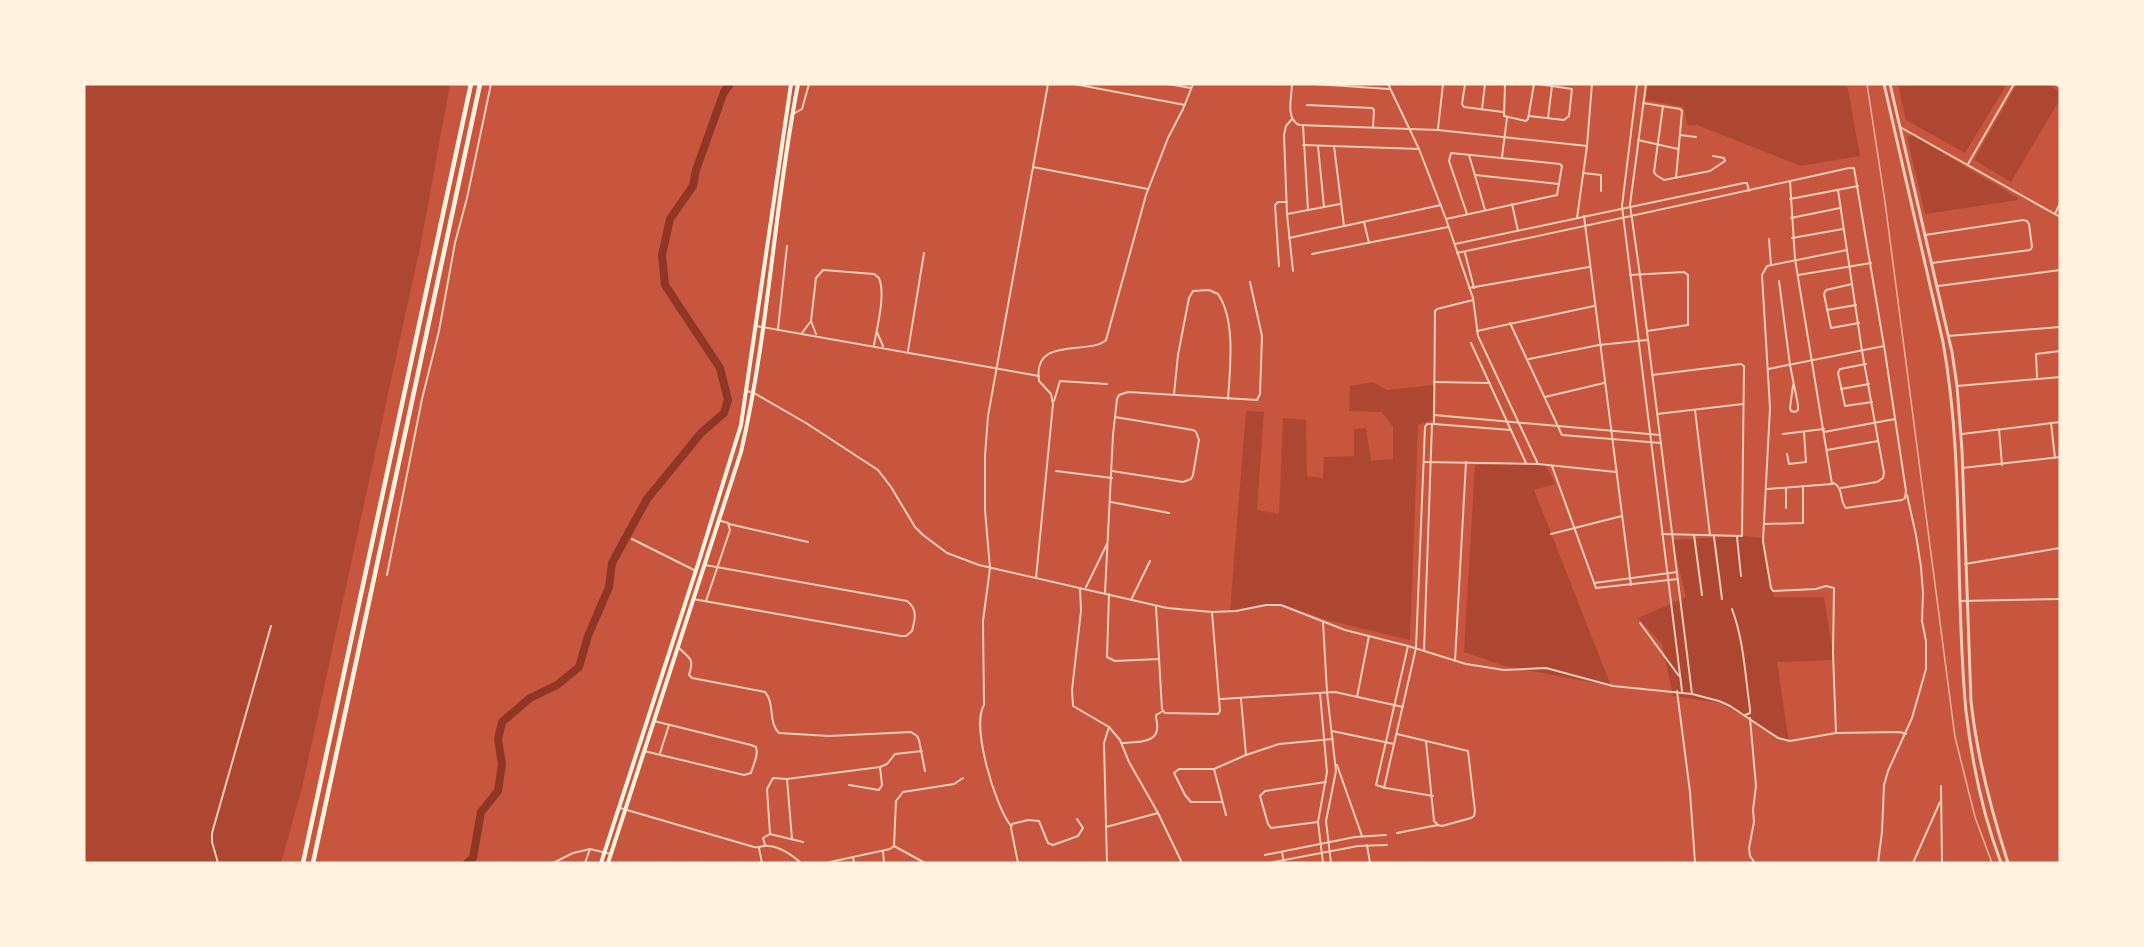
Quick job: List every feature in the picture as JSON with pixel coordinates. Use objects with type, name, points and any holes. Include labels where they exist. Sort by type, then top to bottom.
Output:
[{"type":"highway","points":[[303,863],[471,84]]},
{"type":"highway","points":[[313,863],[480,84]]},
{"type":"main road","points":[[601,863],[734,452],[747,391],[791,84]]},
{"type":"main road","points":[[608,863],[741,452],[754,393],[798,84]]},
{"type":"main road","points":[[768,234],[775,235]]},
{"type":"main road","points":[[650,712],[656,714]]},
{"type":"street","points":[[387,575],[422,399],[439,332],[455,243],[465,208],[491,84]]},
{"type":"street","points":[[786,114],[792,115],[802,109],[809,84]]},
{"type":"street","points":[[1018,863],[1011,826],[998,805],[991,780],[985,756],[980,712],[984,705],[983,621],[990,568],[986,528],[985,456],[988,408],[1048,84]]},
{"type":"street","points":[[1074,84],[1185,105]]},
{"type":"street","points":[[1168,84],[1191,88]]},
{"type":"street","points":[[1053,404],[1051,394],[1039,381],[1042,363],[1054,351],[1098,345],[1106,340],[1148,189],[1192,84]]},
{"type":"street","points":[[1292,84],[1292,119],[1296,124],[1438,130],[1587,146]]},
{"type":"street","points":[[1314,84],[1390,89]]},
{"type":"street","points":[[1388,84],[1419,149],[1455,244],[1473,300],[1476,332],[1538,464]]},
{"type":"street","points":[[1438,130],[1443,84]]},
{"type":"street","points":[[1465,84],[1463,106],[1503,112]]},
{"type":"street","points":[[1482,109],[1485,84]]},
{"type":"street","points":[[1505,84],[1504,116],[1526,121],[1536,84],[1569,87],[1573,92],[1569,118],[1564,120],[1529,116]]},
{"type":"street","points":[[1577,218],[1587,146],[1592,84]]},
{"type":"street","points":[[1884,84],[1942,336],[1949,377],[1956,449],[1965,701],[1971,749],[1987,820],[2001,863]]},
{"type":"street","points":[[1890,84],[1932,263],[1957,386],[1974,733],[1994,819],[2008,863]]},
{"type":"street","points":[[1968,164],[2014,84]]},
{"type":"street","points":[[2055,84],[2060,87]]},
{"type":"street","points":[[1682,692],[1622,209],[1637,85],[1645,85],[1630,207],[1692,694]]},
{"type":"street","points":[[1548,118],[1552,86]]},
{"type":"street","points":[[1643,103],[1682,111],[1676,178]]},
{"type":"street","points":[[1307,105],[1372,108],[1374,110],[1373,127]]},
{"type":"street","points":[[1663,106],[1654,172],[1656,175],[1664,180],[1710,171],[1725,161],[1724,158],[1713,156]]},
{"type":"street","points":[[1501,158],[1507,118]]},
{"type":"street","points":[[1292,119],[1284,132],[1287,214],[1293,271]]},
{"type":"street","points":[[1303,125],[1308,210]]},
{"type":"street","points":[[1900,127],[2060,217]]},
{"type":"street","points":[[1680,135],[1696,137]]},
{"type":"street","points":[[1638,140],[1678,148]]},
{"type":"street","points":[[1629,144],[1637,145]]},
{"type":"street","points":[[1303,145],[1419,149]]},
{"type":"street","points":[[1318,146],[1324,207]]},
{"type":"street","points":[[1334,146],[1344,226]]},
{"type":"street","points":[[1446,219],[1557,195],[1563,167],[1560,164],[1453,153],[1449,159],[1467,214]]},
{"type":"street","points":[[1469,154],[1485,210]]},
{"type":"street","points":[[1033,167],[1148,189]]},
{"type":"street","points":[[1457,253],[1852,168],[1856,170],[1906,495],[1921,567],[1922,621],[1926,650],[1924,677],[1906,734],[1888,771],[1884,786],[1878,863]]},
{"type":"street","points":[[1582,173],[1602,176],[1601,191]]},
{"type":"street","points":[[1475,175],[1560,184]]},
{"type":"street","points":[[1790,181],[1795,259],[1832,484]]},
{"type":"street","points":[[1455,244],[1744,183],[1747,183],[1749,191]]},
{"type":"street","points":[[1790,199],[1858,185]]},
{"type":"street","points":[[1838,190],[1862,351],[1884,473],[1881,480],[1840,488]]},
{"type":"street","points":[[1279,266],[1275,206],[1278,202],[1287,202]]},
{"type":"street","points":[[2055,214],[2060,203]]},
{"type":"street","points":[[1287,214],[1341,204]]},
{"type":"street","points":[[1512,204],[1518,231]]},
{"type":"street","points":[[1289,238],[1440,205]]},
{"type":"street","points":[[1791,218],[1840,208]]},
{"type":"street","points":[[1584,216],[1631,585]]},
{"type":"street","points":[[1925,235],[2023,220],[2029,224],[2032,247],[2030,250],[1932,263]]},
{"type":"street","points":[[1364,221],[1369,243]]},
{"type":"street","points":[[1312,254],[1448,227]]},
{"type":"street","points":[[1792,237],[1844,229]]},
{"type":"street","points":[[1769,238],[1771,265]]},
{"type":"street","points":[[778,329],[787,246]]},
{"type":"street","points":[[1836,733],[1833,653],[1834,588],[1826,586],[1816,589],[1772,590],[1763,541],[1770,421],[1762,275],[1764,268],[1771,265],[1847,250]]},
{"type":"street","points":[[1464,251],[1474,288]]},
{"type":"street","points":[[908,351],[924,253]]},
{"type":"street","points":[[1798,275],[1871,263]]},
{"type":"street","points":[[1469,288],[1589,267]]},
{"type":"street","points":[[1937,286],[2060,270]]},
{"type":"street","points":[[817,336],[811,321],[816,278],[820,271],[874,274],[881,282],[878,332],[874,345]]},
{"type":"street","points":[[1630,275],[1683,272],[1688,277],[1688,325],[1647,331]]},
{"type":"street","points":[[1779,280],[1798,407],[1795,412],[1790,408],[1793,385]]},
{"type":"street","points":[[1159,658],[1115,661],[1107,657],[1108,541],[1116,399],[1124,393],[1257,400],[1260,394],[1262,336],[1250,282]]},
{"type":"street","points":[[1852,284],[1825,291],[1827,310],[1832,328],[1859,323]]},
{"type":"street","points":[[1174,395],[1186,304],[1190,294],[1197,289],[1218,294],[1226,309],[1230,351],[1228,399]]},
{"type":"street","points":[[1424,651],[1430,461],[1434,415],[1435,311],[1473,300]]},
{"type":"street","points":[[1827,310],[1856,305]]},
{"type":"street","points":[[1476,332],[1594,306]]},
{"type":"street","points":[[802,333],[811,321]]},
{"type":"street","points":[[1510,323],[1562,435],[1661,443]]},
{"type":"street","points":[[756,326],[908,351],[1039,376]]},
{"type":"street","points":[[1948,336],[2060,327]]},
{"type":"street","points":[[878,332],[884,347]]},
{"type":"street","points":[[1528,359],[1599,345],[1647,340]]},
{"type":"street","points":[[1471,343],[1527,464]]},
{"type":"street","points":[[1768,369],[1884,346]]},
{"type":"street","points":[[2037,378],[2036,354],[2060,351]]},
{"type":"street","points":[[1652,375],[1742,364],[1744,366],[1742,536],[1661,534]]},
{"type":"street","points":[[1866,364],[1839,370],[1841,389],[1845,406],[1872,402]]},
{"type":"street","points":[[1957,386],[2060,377]]},
{"type":"street","points":[[1036,578],[1053,404],[1060,381],[1107,384]]},
{"type":"street","points":[[1434,382],[1490,383]]},
{"type":"street","points":[[1545,397],[1605,383]]},
{"type":"street","points":[[1841,389],[1869,384]]},
{"type":"street","points":[[747,391],[806,423],[878,470],[915,527],[940,549],[990,568],[1156,606],[1212,612],[1281,605],[1323,622],[1455,661],[1504,670],[1546,668],[1613,686],[1692,694],[1723,702],[1787,741],[1836,733],[1900,732],[1906,734]]},
{"type":"street","points":[[1657,414],[1743,404]]},
{"type":"street","points":[[1695,410],[1722,599]]},
{"type":"street","points":[[1434,415],[1660,435]]},
{"type":"street","points":[[1112,471],[1188,481],[1193,475],[1199,440],[1193,430],[1114,417]]},
{"type":"street","points":[[1783,434],[1824,431],[1896,419]]},
{"type":"street","points":[[1961,434],[2060,422]]},
{"type":"street","points":[[2051,423],[2055,458]]},
{"type":"street","points":[[1384,788],[1416,648],[1425,427],[1433,424],[1511,430]]},
{"type":"street","points":[[1998,429],[2002,465]]},
{"type":"street","points":[[1787,454],[1790,464],[1806,462],[1804,432]]},
{"type":"street","points":[[1827,450],[1878,440]]},
{"type":"street","points":[[1962,468],[2060,457]]},
{"type":"street","points":[[1423,462],[1538,464],[1616,472]]},
{"type":"street","points":[[1455,661],[1466,462]]},
{"type":"street","points":[[1552,466],[1598,589],[1678,579]]},
{"type":"street","points":[[1056,471],[1112,478]]},
{"type":"street","points":[[1767,489],[1834,483],[1840,488],[1843,506],[1849,509],[1902,500],[1906,495]]},
{"type":"street","points":[[1764,524],[1803,523],[1803,486]]},
{"type":"street","points":[[1786,488],[1786,508]]},
{"type":"street","points":[[1111,502],[1168,513]]},
{"type":"street","points":[[1551,534],[1622,516]]},
{"type":"street","points":[[718,520],[808,542]]},
{"type":"street","points":[[706,602],[730,530],[728,523]]},
{"type":"street","points":[[1420,534],[1428,535]]},
{"type":"street","points":[[1694,535],[1702,595]]},
{"type":"street","points":[[1737,537],[1742,576]]},
{"type":"street","points":[[632,539],[696,571]]},
{"type":"street","points":[[1085,588],[1108,541]]},
{"type":"street","points":[[1965,564],[2060,548]]},
{"type":"street","points":[[1131,600],[1150,561]]},
{"type":"street","points":[[693,599],[901,636],[906,636],[912,631],[915,611],[914,606],[908,601],[705,565]]},
{"type":"street","points":[[1594,583],[1677,572]]},
{"type":"street","points":[[1079,587],[1081,611],[1072,701],[1077,710],[1094,717],[1108,727],[1121,743],[1182,863]]},
{"type":"street","points":[[1960,601],[2060,599]]},
{"type":"street","points":[[1156,606],[1163,711]]},
{"type":"street","points":[[1732,609],[1743,654],[1750,709],[1750,713],[1745,715]]},
{"type":"street","points":[[1163,711],[1168,714],[1218,714],[1221,709],[1212,612]]},
{"type":"street","points":[[1323,622],[1327,692],[1336,760],[1336,778],[1327,817],[1331,863]]},
{"type":"street","points":[[1640,623],[1680,679]]},
{"type":"street","points":[[218,863],[211,839],[212,833],[271,626]]},
{"type":"street","points":[[1357,697],[1369,636]]},
{"type":"street","points":[[677,646],[691,658],[689,675],[692,678],[765,692],[770,699],[774,728],[779,734],[829,736],[908,732],[917,735],[925,771]]},
{"type":"street","points":[[1408,646],[1377,786],[1433,796]]},
{"type":"street","points":[[1220,699],[1327,692],[1403,707]]},
{"type":"street","points":[[1677,692],[1690,792],[1695,863]]},
{"type":"street","points":[[1320,693],[1327,776],[1318,822],[1323,863]]},
{"type":"street","points":[[1241,699],[1246,755]]},
{"type":"street","points":[[1121,743],[1154,737],[1158,730],[1156,715],[1163,711]]},
{"type":"street","points":[[1750,718],[1756,786],[1754,822],[1749,848],[1750,856],[1755,863]]},
{"type":"street","points":[[644,751],[742,775],[751,773],[756,747],[654,721]]},
{"type":"street","points":[[659,754],[669,725]]},
{"type":"street","points":[[1107,863],[1104,743],[1108,727]]},
{"type":"street","points":[[1332,731],[1394,744]]},
{"type":"street","points":[[1396,734],[1464,749],[1468,752],[1474,816],[1442,826],[1396,832]]},
{"type":"street","points":[[1222,802],[1191,802],[1174,773],[1179,769],[1214,769],[1279,744],[1333,739]]},
{"type":"street","points":[[1426,741],[1434,821],[1438,825]]},
{"type":"street","points":[[770,834],[767,789],[773,778],[787,779],[880,767],[887,764],[895,754],[922,751]]},
{"type":"street","points":[[1336,760],[1362,836]]},
{"type":"street","points":[[849,785],[879,790],[882,785],[880,767]]},
{"type":"street","points":[[1214,769],[1226,815]]},
{"type":"street","points":[[1327,776],[1336,778]]},
{"type":"street","points":[[894,846],[896,801],[899,795],[903,792],[954,784],[963,778]]},
{"type":"street","points":[[1377,778],[1385,780]]},
{"type":"street","points":[[787,779],[792,839]]},
{"type":"street","points":[[1318,822],[1271,828],[1260,796],[1267,791],[1326,784],[1334,788]]},
{"type":"street","points":[[1941,786],[1942,863]]},
{"type":"street","points":[[1913,863],[1941,799]]},
{"type":"street","points":[[619,808],[759,848],[765,845],[783,850],[801,863]]},
{"type":"street","points":[[1106,826],[1158,813]]},
{"type":"street","points":[[1011,826],[1014,823],[1038,821],[1042,825],[1048,843],[1053,845],[1079,834],[1083,828],[1077,819]]},
{"type":"street","points":[[765,845],[763,837],[770,834],[803,842]]},
{"type":"street","points":[[1265,855],[1362,836],[1386,836]]},
{"type":"street","points":[[1367,845],[1370,863]]},
{"type":"street","points":[[1269,863],[1367,845],[1387,845]]},
{"type":"street","points":[[826,863],[883,851],[894,846]]},
{"type":"street","points":[[894,846],[925,863]]},
{"type":"street","points":[[759,848],[762,863]]},
{"type":"street","points":[[585,863],[590,849]]},
{"type":"street","points":[[553,863],[573,853],[590,849],[611,854]]},
{"type":"street","points":[[883,851],[884,863]]},
{"type":"street","points":[[1282,852],[1284,862]]},
{"type":"street","points":[[853,857],[854,863]]},
{"type":"shaded area","points":[[84,84],[450,84],[421,243],[302,788],[281,863],[84,863]]},
{"type":"shaded area","points":[[1648,84],[1847,84],[1860,156],[1801,166],[1697,125],[1687,125],[1684,107],[1646,100]]},
{"type":"shaded area","points":[[1898,84],[2007,84],[1965,153],[1906,120]]},
{"type":"shaded area","points":[[2017,84],[2048,84],[2060,92],[2060,99],[2011,182],[1974,160]]},
{"type":"shaded area","points":[[1912,135],[2018,200],[1925,214],[1907,137]]},
{"type":"shaded area","points":[[1373,382],[1387,390],[1434,385],[1432,420],[1418,425],[1410,640],[1323,619],[1284,605],[1230,610],[1246,411],[1264,412],[1257,510],[1279,514],[1283,418],[1306,420],[1307,476],[1323,478],[1324,457],[1354,456],[1354,429],[1366,428],[1371,461],[1393,459],[1393,427],[1382,412],[1349,411],[1350,386]]},
{"type":"shaded area","points":[[1545,463],[1555,484],[1534,490],[1611,686],[1505,666],[1464,652],[1475,465]]},
{"type":"shaded area","points":[[1745,536],[1761,538],[1774,597],[1824,597],[1834,660],[1777,662],[1789,742],[1720,703],[1673,696],[1662,644],[1638,618],[1686,597],[1672,540]]},
{"type":"waterway","points":[[467,863],[473,858],[481,812],[498,791],[502,764],[498,739],[502,722],[530,698],[557,685],[579,667],[588,636],[609,587],[612,563],[647,499],[701,433],[724,413],[728,400],[720,368],[665,285],[662,255],[670,219],[693,186],[696,170],[724,92],[730,84]]},
{"type":"railway","points":[[1867,84],[1885,202],[1955,737],[1975,817],[1992,863]]}]
